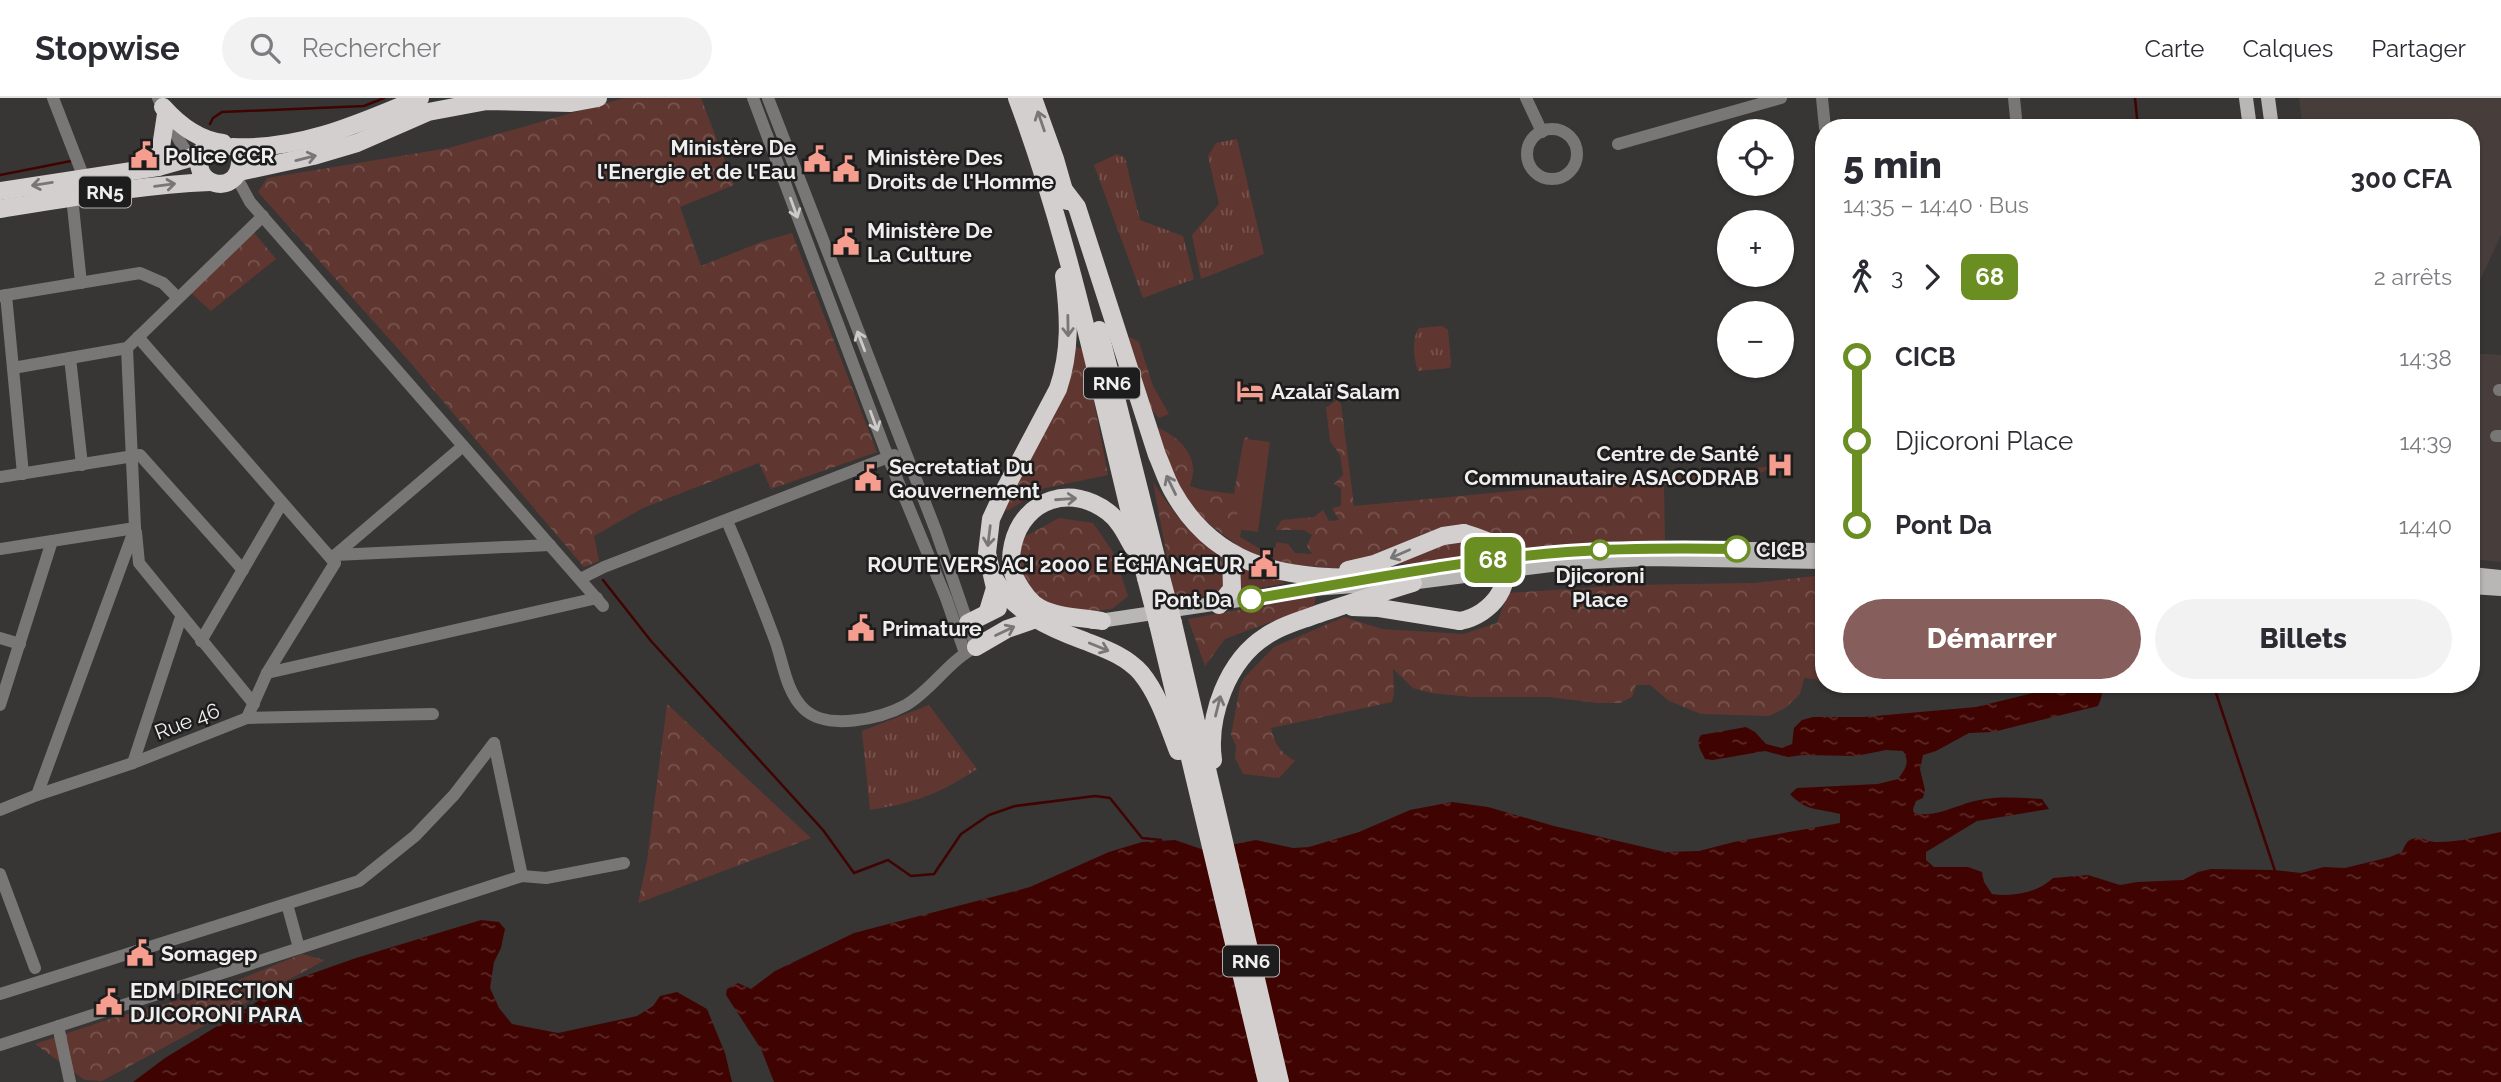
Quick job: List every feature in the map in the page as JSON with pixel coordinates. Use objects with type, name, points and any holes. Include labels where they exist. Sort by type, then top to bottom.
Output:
[{"type":"highway","name":"RN5","points":[[0,191],[158,167],[211,149],[275,147],[311,140],[424,105],[456,98]]},
{"type":"highway","points":[[424,105],[487,101],[571,103],[598,98]]},
{"type":"highway","name":"RN6","points":[[1017,98],[1072,271],[1165,624],[1267,1082]]},
{"type":"highway","name":"RN6","points":[[1033,98],[1064,190],[1151,577]]},
{"type":"highway","name":"RN5","points":[[0,209],[222,177],[313,156],[346,146],[424,105]]},
{"type":"highway","points":[[162,106],[185,129],[211,149],[240,158],[222,177],[200,157],[211,149]]},
{"type":"highway","points":[[158,167],[162,106]]},
{"type":"highway","points":[[1064,190],[1077,207],[1157,455],[1172,490],[1195,523],[1231,554],[1267,569],[1296,576],[1377,577]]},
{"type":"highway","points":[[988,611],[995,588],[987,553],[991,519],[1058,389],[1068,354],[1067,303],[1054,210]]},
{"type":"highway","points":[[1102,621],[1055,614],[1038,607],[1022,593],[1012,573],[1010,555],[1020,524],[1028,514],[1043,502],[1061,498],[1079,498],[1096,504],[1111,514],[1125,531],[1151,577]]},
{"type":"highway","points":[[1186,510],[1245,555],[1277,565],[1316,570],[1351,570],[1395,556],[1443,536],[1464,533],[1483,539],[1497,550],[1505,566],[1504,585],[1498,598],[1488,610],[1460,621],[1379,608],[1335,608]]},
{"type":"highway","points":[[1219,604],[1232,589],[1231,554]]},
{"type":"highway","points":[[993,578],[1015,605],[1036,619],[1108,650],[1125,659],[1140,673],[1169,727],[1213,830]]},
{"type":"highway","points":[[1213,830],[1213,734],[1222,691],[1235,668],[1264,637],[1291,624],[1413,583]]},
{"type":"highway","points":[[962,625],[988,611],[1015,605]]},
{"type":"highway","points":[[970,650],[1007,629],[1036,619]]},
{"type":"highway","name":"RN6","points":[[1213,830],[1280,1082]]},
{"type":"main road","points":[[2246,98],[2249,119]]},
{"type":"main road","points":[[2268,98],[2271,119]]},
{"type":"main road","points":[[1036,619],[1070,623],[1102,621],[1332,587],[1474,562],[1566,552],[1642,548],[1815,550]]},
{"type":"main road","points":[[1332,587],[1413,583],[1567,563],[1647,559],[1815,562]]},
{"type":"main road","points":[[2480,575],[2501,577]]},
{"type":"main road","points":[[2480,588],[2501,589]]},
{"type":"street","points":[[52,98],[84,178]]},
{"type":"street","points":[[753,98],[888,457],[962,625]]},
{"type":"street","points":[[727,521],[772,632],[793,693],[802,708],[813,715],[855,721],[892,711],[918,696],[970,650],[936,531],[768,98]]},
{"type":"street","points":[[1526,98],[1542,132]]},
{"type":"street","points":[[1618,144],[1782,98]]},
{"type":"street","points":[[1822,98],[1824,119]]},
{"type":"street","points":[[2014,98],[2016,119]]},
{"type":"street","points":[[162,106],[211,149]]},
{"type":"street","points":[[1550,130],[1565,133],[1576,146],[1575,166],[1560,178],[1542,177],[1529,163],[1530,143],[1542,132],[1550,130]]},
{"type":"street","points":[[222,177],[263,216],[600,602],[267,673]]},
{"type":"street","points":[[72,197],[81,283]]},
{"type":"street","points":[[13,368],[127,348],[263,216]]},
{"type":"street","points":[[23,474],[3,295],[140,273],[163,283],[178,298]]},
{"type":"street","points":[[138,337],[282,503],[333,557],[335,563],[267,673],[254,704]]},
{"type":"street","name":"Rue 46","points":[[0,810],[37,794],[133,762],[247,719],[254,704],[139,563],[127,348]]},
{"type":"street","points":[[70,358],[82,465]]},
{"type":"street","points":[[333,557],[463,446]]},
{"type":"street","points":[[580,579],[604,567],[904,451]]},
{"type":"street","points":[[0,477],[140,455],[243,570]]},
{"type":"street","points":[[201,641],[282,503]]},
{"type":"street","points":[[0,549],[135,528],[37,794]]},
{"type":"street","points":[[0,705],[52,541]]},
{"type":"street","points":[[333,557],[550,545]]},
{"type":"street","points":[[133,762],[181,617]]},
{"type":"street","points":[[0,638],[20,644]]},
{"type":"street","points":[[247,719],[433,714]]},
{"type":"street","points":[[0,994],[359,881],[415,836],[454,794],[495,743],[522,876]]},
{"type":"street","points":[[0,1045],[522,876],[546,878],[624,863]]},
{"type":"street","points":[[0,874],[35,968]]},
{"type":"street","points":[[287,904],[299,948]]},
{"type":"street","points":[[58,1026],[70,1082]]},
{"type":"shaded area","points":[[2299,98],[2501,98],[2501,235],[2480,280],[2480,119],[2302,119]]},
{"type":"shaded area","points":[[2480,354],[2501,355],[2501,562],[2480,560]]},
{"type":"green space","points":[[624,98],[701,98],[734,185],[680,207],[701,266],[761,242],[792,233],[877,452],[771,489],[759,463],[643,508],[594,536],[599,561],[584,567],[408,360],[258,192],[267,178],[449,148]]},
{"type":"green space","points":[[1237,139],[1264,254],[1201,279],[1192,235],[1219,204],[1208,156],[1216,143]]},
{"type":"green space","points":[[1117,154],[1125,158],[1140,220],[1183,236],[1194,279],[1143,298],[1094,165]]},
{"type":"green space","points":[[252,230],[276,259],[211,311],[191,293]]},
{"type":"green space","points":[[1443,326],[1448,330],[1450,368],[1418,371],[1414,355],[1416,333],[1419,328]]},
{"type":"green space","points":[[1130,337],[1139,342],[1153,386],[1169,414],[1159,418],[1148,406],[1127,342]]},
{"type":"green space","points":[[1071,345],[1084,350],[1108,475],[1045,488],[1007,511],[1002,505]]},
{"type":"green space","points":[[1337,400],[1341,404],[1354,506],[1775,466],[1744,481],[1664,485],[1665,543],[1331,568],[1274,563],[1272,555],[1277,542],[1288,544],[1295,553],[1312,554],[1307,546],[1312,535],[1304,530],[1275,530],[1282,520],[1314,517],[1323,510],[1329,521],[1339,520],[1332,508],[1341,506],[1341,488],[1334,484],[1343,475],[1340,455],[1330,441],[1326,408]]},
{"type":"green space","points":[[1159,428],[1186,449],[1193,470],[1190,486],[1234,494],[1244,438],[1248,437],[1253,453],[1240,537],[1264,551],[1262,557],[1249,554],[1191,510],[1153,438]]},
{"type":"green space","points":[[1247,439],[1270,442],[1258,532],[1235,529]]},
{"type":"green space","points":[[1153,482],[1179,518],[1198,537],[1229,556],[1286,583],[1232,594],[1175,599]]},
{"type":"green space","points":[[1059,518],[1093,523],[1113,552],[1128,596],[1112,609],[1078,613],[1052,609],[1032,590],[1020,573],[1021,539]]},
{"type":"green space","points":[[1815,576],[1815,679],[1804,678],[1800,694],[1784,709],[1769,716],[1701,714],[1669,701],[1650,685],[1636,685],[1632,697],[1620,703],[1549,697],[1471,697],[1431,693],[1413,688],[1393,669],[1392,702],[1271,728],[1279,748],[1295,761],[1279,778],[1243,774],[1235,758],[1236,746],[1231,735],[1240,686],[1244,678],[1274,647],[1344,617],[1382,629],[1463,634],[1497,623],[1508,593],[1627,585],[1754,583]]},
{"type":"green space","points":[[1316,596],[1314,606],[1225,639],[1205,666],[1188,619]]},
{"type":"green space","points":[[667,704],[811,838],[638,903],[647,861]]},
{"type":"green space","points":[[929,705],[977,769],[926,796],[870,810],[862,731]]},
{"type":"green space","points":[[302,954],[325,960],[102,1081],[85,1080],[35,1044],[113,1018],[206,993]]},
{"type":"water","points":[[2033,693],[2102,693],[2098,706],[1993,732],[1969,733],[1923,755],[1920,769],[1925,790],[1923,798],[1916,801],[1914,813],[1931,814],[1972,802],[2003,798],[2042,799],[2049,809],[1977,821],[1926,852],[1926,860],[1934,867],[1968,867],[1982,872],[1984,882],[1992,894],[2025,893],[2053,878],[2088,875],[2120,885],[2183,880],[2211,869],[2301,873],[2324,867],[2345,868],[2402,852],[2407,842],[2415,838],[2434,842],[2451,841],[2501,832],[2501,1082],[774,1082],[761,1049],[726,995],[727,989],[738,983],[751,989],[775,971],[854,933],[1030,887],[1109,852],[1142,842],[1175,840],[1204,850],[1256,840],[1293,848],[1309,847],[1359,832],[1410,810],[1452,802],[1488,807],[1554,826],[1665,852],[1699,851],[1840,823],[1840,814],[1807,807],[1790,794],[1797,788],[1878,784],[1898,779],[1906,765],[1903,751],[1886,750],[1856,756],[1788,757],[1765,751],[1713,760],[1705,759],[1700,750],[1701,735],[1746,727],[1766,744],[1782,748],[1792,744],[1794,728],[1802,720],[1813,717],[1864,717],[1976,707]]},
{"type":"water","points":[[481,920],[499,922],[505,929],[501,948],[494,962],[490,988],[499,1008],[512,1024],[558,1033],[637,1016],[653,1006],[660,996],[677,992],[707,1009],[725,1053],[732,1082],[133,1082],[165,1058],[291,981]]},
{"type":"waterway","points":[[210,124],[213,118],[222,112],[364,106],[384,98]]},
{"type":"waterway","points":[[2135,98],[2137,119]]},
{"type":"waterway","points":[[0,175],[71,161]]},
{"type":"waterway","points":[[603,580],[651,641],[823,830],[854,873],[888,860],[911,876],[934,874],[961,834],[989,815],[1015,806],[1095,796],[1110,798],[1142,838],[1161,840]]},
{"type":"waterway","points":[[2216,693],[2276,874]]},
{"type":"bus line","name":"68","points":[[1251,599],[1474,562],[1566,552],[1642,548],[1737,549]]},
{"type":"place","name":"Police CCR","points":[[144,155]]},
{"type":"place","name":"Ministère De l'Energie et de l'Eau","points":[[817,159]]},
{"type":"place","name":"Ministère Des Droits de l'Homme","points":[[846,169]]},
{"type":"place","name":"Ministère De La Culture","points":[[846,242]]},
{"type":"place","name":"Azalaï Salam","points":[[1250,391]]},
{"type":"place","name":"Centre de Santé Communautaire ASACODRAB","points":[[1780,465]]},
{"type":"place","name":"Secretatiat Du Gouvernement","points":[[868,478]]},
{"type":"place","name":"CICB","points":[[1737,549]]},
{"type":"place","name":"Djicoroni Place","points":[[1600,550]]},
{"type":"place","name":"ROUTE VERS ACI 2000 E ÉCHANGEUR","points":[[1264,564]]},
{"type":"place","name":"Pont Da","points":[[1251,599]]},
{"type":"place","name":"Primature","points":[[861,628]]},
{"type":"place","name":"Somagep","points":[[140,953]]},
{"type":"place","name":"EDM DIRECTION DJICORONI PARA","points":[[109,1002]]}]
